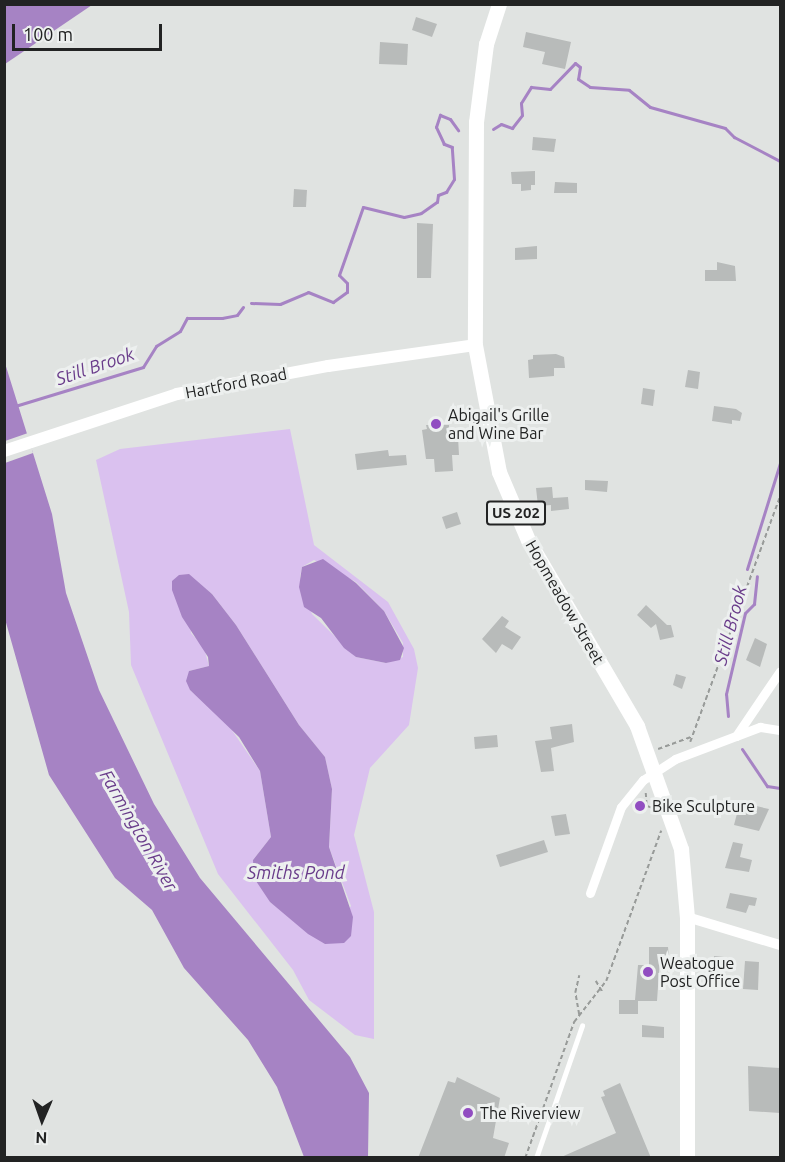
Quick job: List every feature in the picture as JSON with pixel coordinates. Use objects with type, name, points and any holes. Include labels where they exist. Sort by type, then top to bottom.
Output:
[{"type":"highway","name":"Hopmeadow Street","points":[[498,4],[486,44],[476,122],[475,345],[499,472],[528,540],[637,726],[656,771],[681,849],[687,916],[687,1158]]},
{"type":"main road","name":"Hartford Road","points":[[4,451],[177,394],[328,366],[475,345]]},
{"type":"street","points":[[736,736],[780,671]]},
{"type":"street","points":[[590,893],[621,807],[628,794],[656,771],[736,736],[760,728],[780,730]]},
{"type":"street","points":[[687,916],[780,945]]},
{"type":"lane","points":[[536,1158],[582,1026]]},
{"type":"path","points":[[664,747],[691,737],[780,495]]},
{"type":"path","points":[[606,981],[661,833]]},
{"type":"path","points":[[579,975],[575,993],[582,1026]]},
{"type":"path","points":[[596,981],[602,991]]},
{"type":"shaded area","points":[[290,429],[314,545],[388,602],[414,649],[418,668],[409,725],[370,768],[354,835],[374,912],[374,1039],[355,1035],[309,1000],[293,970],[218,874],[131,665],[129,612],[96,460],[120,449]],"holes":[[[314,560],[356,582],[384,611],[403,643],[403,657],[386,663],[356,657],[312,614],[300,577],[302,567]],[[189,575],[212,594],[236,625],[299,725],[325,757],[332,789],[329,847],[351,906],[325,944],[270,902],[253,860],[271,837],[260,771],[227,723],[190,690],[189,671],[209,666],[204,648],[191,633]]]},
{"type":"water","points":[[5,4],[92,4],[92,5],[5,64]]},
{"type":"water","name":"Farmington River","points":[[4,360],[52,514],[66,593],[99,690],[154,804],[200,878],[350,1057],[369,1093],[368,1157],[304,1157],[277,1087],[248,1040],[184,968],[152,910],[115,878],[49,775],[5,619]]},
{"type":"water","points":[[323,559],[356,583],[384,611],[404,648],[400,660],[386,663],[356,657],[344,648],[321,618],[304,607],[299,587],[302,567]]},
{"type":"water","name":"Smiths Pond","points":[[189,574],[212,594],[236,625],[299,725],[325,757],[332,789],[329,847],[353,917],[351,936],[344,943],[325,944],[308,934],[270,902],[254,878],[253,860],[271,837],[260,771],[239,737],[190,690],[186,681],[189,671],[209,666],[208,657],[182,617],[172,590],[172,581],[179,575]]},
{"type":"pier","points":[[28,433],[33,453],[5,463],[5,441]]},
{"type":"building","points":[[416,17],[437,24],[432,37],[412,30]]},
{"type":"building","points":[[526,32],[571,42],[565,69],[542,64],[545,52],[523,47]]},
{"type":"building","points":[[380,42],[408,44],[407,65],[379,64]]},
{"type":"building","points":[[533,137],[556,139],[554,152],[532,150]]},
{"type":"building","points":[[535,171],[535,185],[531,185],[531,190],[521,191],[521,184],[512,184],[511,172]]},
{"type":"building","points":[[555,182],[577,183],[577,193],[554,193]]},
{"type":"building","points":[[294,189],[307,190],[306,207],[293,207]]},
{"type":"building","points":[[417,223],[433,224],[431,278],[417,278]]},
{"type":"building","points":[[537,246],[537,259],[515,260],[515,248]]},
{"type":"building","points":[[717,262],[735,266],[736,281],[705,281],[705,270],[717,270]]},
{"type":"building","points":[[556,354],[564,357],[565,368],[554,368],[554,376],[529,378],[528,360],[533,359],[533,355]]},
{"type":"building","points":[[688,370],[700,372],[698,389],[685,387]]},
{"type":"building","points":[[643,388],[655,390],[653,406],[641,404]]},
{"type":"building","points":[[714,406],[736,409],[742,413],[740,421],[732,420],[732,424],[712,421]]},
{"type":"building","points":[[426,425],[449,425],[449,437],[458,437],[459,455],[452,455],[453,471],[435,472],[434,459],[426,459],[422,430],[427,429]]},
{"type":"building","points":[[388,450],[389,456],[406,455],[407,465],[357,470],[355,454]]},
{"type":"building","points":[[585,480],[608,481],[607,492],[585,490]]},
{"type":"building","points":[[552,487],[553,498],[568,497],[569,509],[551,511],[551,505],[538,506],[536,488]]},
{"type":"building","points":[[457,512],[461,524],[446,529],[442,517]]},
{"type":"building","points":[[646,605],[667,625],[671,625],[674,637],[660,640],[656,624],[651,628],[637,615]]},
{"type":"building","points":[[502,616],[509,621],[505,627],[521,637],[512,650],[502,644],[496,653],[482,639]]},
{"type":"building","points":[[755,638],[767,644],[760,667],[746,660]]},
{"type":"building","points":[[676,674],[686,677],[682,689],[673,685]]},
{"type":"building","points":[[572,724],[574,742],[551,748],[554,771],[541,772],[535,741],[552,739],[550,727]]},
{"type":"building","points":[[497,735],[498,747],[475,749],[474,737]]},
{"type":"building","points":[[743,803],[769,809],[759,831],[734,825],[739,806]]},
{"type":"building","points":[[566,814],[570,834],[555,836],[551,816]]},
{"type":"building","points":[[544,840],[548,852],[500,867],[496,855]]},
{"type":"building","points":[[733,842],[743,844],[740,857],[752,860],[749,872],[725,868]]},
{"type":"building","points":[[730,893],[757,898],[755,906],[749,905],[746,913],[726,908]]},
{"type":"building","points":[[649,947],[668,947],[669,958],[660,958],[657,1001],[638,1001],[638,1014],[619,1014],[619,1000],[635,1000],[638,965],[649,965]]},
{"type":"building","points":[[714,956],[724,957],[722,973],[713,972]]},
{"type":"building","points":[[745,961],[759,962],[758,990],[743,989]]},
{"type":"building","points":[[642,1025],[664,1027],[664,1038],[642,1037]]},
{"type":"building","points":[[748,1066],[780,1068],[780,1113],[749,1111]]},
{"type":"building","name":"The Riverview","points":[[457,1077],[500,1098],[493,1138],[509,1143],[504,1158],[418,1158],[448,1081],[455,1083]]},
{"type":"building","points":[[620,1083],[651,1158],[559,1158],[616,1133],[601,1097],[605,1096],[603,1091]]},
{"type":"waterway","name":"Still Brook","points":[[493,129],[501,124],[512,128],[522,115],[521,103],[531,87],[550,89],[575,63],[580,67],[578,79],[590,87],[629,90],[650,107],[725,128],[734,137],[780,161]]},
{"type":"waterway","name":"Still Brook","points":[[251,303],[280,304],[308,292],[333,302],[347,292],[347,283],[339,275],[363,207],[404,217],[421,213],[437,202],[438,195],[446,192],[454,179],[452,147],[444,144],[436,127],[440,115],[450,119],[458,130]]},
{"type":"waterway","name":"Still Brook","points":[[15,406],[143,367],[156,346],[180,331],[187,318],[222,318],[237,315],[243,307]]},
{"type":"waterway","name":"Still Brook","points":[[747,569],[780,463]]},
{"type":"waterway","name":"Still Brook","points":[[728,716],[726,694],[745,613],[754,604],[757,576]]},
{"type":"waterway","name":"Still Brook","points":[[742,749],[767,786],[780,788]]},
{"type":"place","name":"Abigail's Grille and Wine Bar","points":[[436,424]]},
{"type":"place","name":"Bike Sculpture","points":[[640,806]]},
{"type":"place","name":"Weatogue Post Office","points":[[648,972]]},
{"type":"place","name":"The Riverview","points":[[468,1113]]}]
